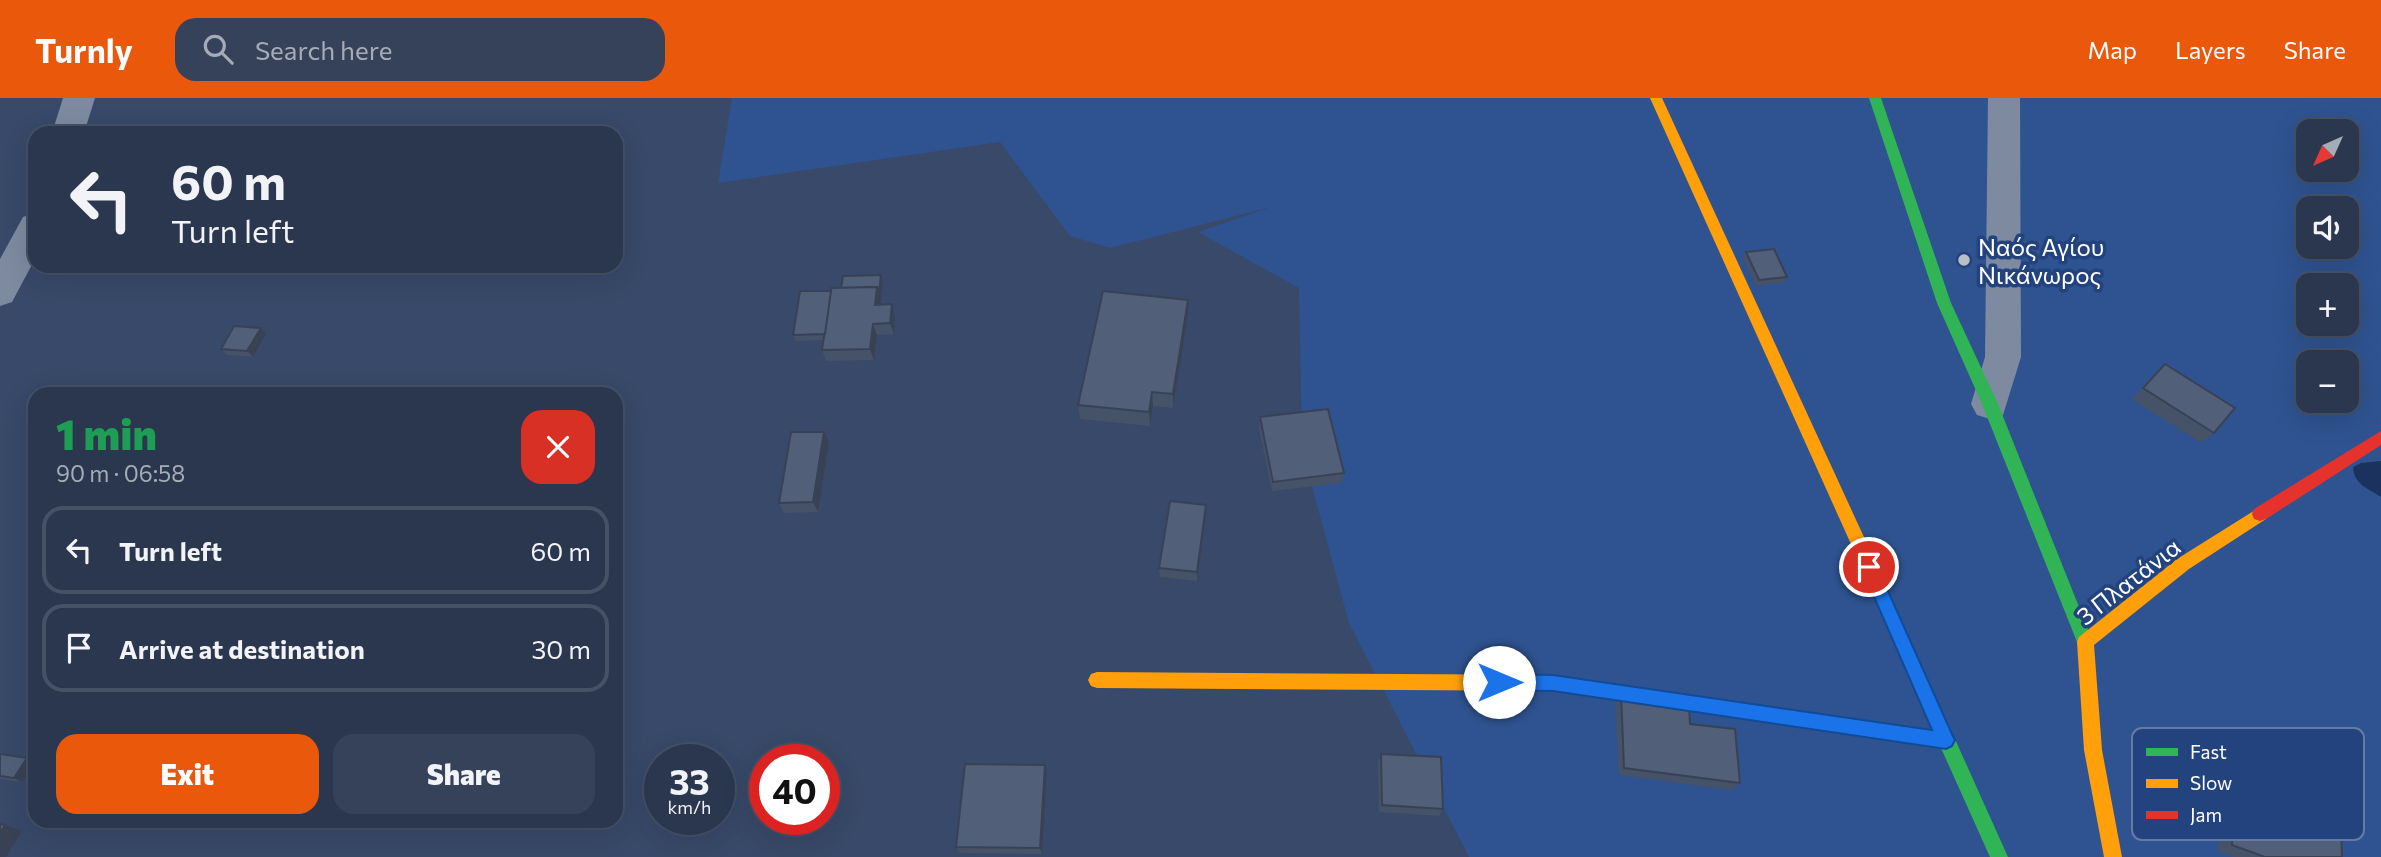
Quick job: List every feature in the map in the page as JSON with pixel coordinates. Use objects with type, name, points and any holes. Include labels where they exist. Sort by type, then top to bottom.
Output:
[{"type":"street","points":[[70,126],[79,98]]},
{"type":"street","points":[[1656,98],[1804,419],[1999,857]]},
{"type":"street","points":[[1875,98],[1944,303],[1990,404],[2085,642]]},
{"type":"street","points":[[1990,404],[2003,357],[2004,98]]},
{"type":"street","points":[[0,292],[28,239]]},
{"type":"street","name":"3 Πλατάνια","points":[[2113,857],[2093,750],[2085,642],[2183,564],[2381,438]]},
{"type":"street","points":[[1097,680],[1553,683],[1946,740]]},
{"type":"shaded area","points":[[732,98],[2381,98],[2381,857],[1469,857],[1349,623],[1302,450],[1299,288],[1198,232],[1271,207],[1110,248],[1070,236],[1000,142],[718,183]]},
{"type":"shaded area","points":[[2381,461],[2381,497],[2359,482],[2353,467],[2361,463]]},
{"type":"building","points":[[1774,249],[1787,277],[1759,280],[1746,252]]},
{"type":"building","points":[[881,275],[879,292],[877,287],[841,288],[843,276]]},
{"type":"building","points":[[877,287],[875,305],[892,304],[890,323],[873,324],[870,349],[822,350],[831,288]]},
{"type":"building","points":[[800,291],[831,291],[825,334],[793,335]]},
{"type":"building","points":[[1103,291],[1188,300],[1173,394],[1152,392],[1149,412],[1078,405]]},
{"type":"building","points":[[234,326],[261,328],[247,351],[221,349]]},
{"type":"building","points":[[2165,364],[2235,408],[2214,433],[2143,388]]},
{"type":"building","points":[[1328,409],[1344,473],[1273,482],[1260,417]]},
{"type":"building","points":[[791,432],[824,432],[813,502],[779,503]]},
{"type":"building","points":[[1170,501],[1206,505],[1197,572],[1159,568]]},
{"type":"building","points":[[1621,694],[1689,703],[1690,724],[1735,729],[1740,783],[1624,768]]},
{"type":"building","points":[[0,754],[27,758],[14,778],[0,776]]},
{"type":"building","points":[[1381,754],[1441,757],[1443,809],[1382,805]]},
{"type":"building","points":[[965,764],[1045,765],[1040,848],[956,847]]},
{"type":"building","points":[[2232,840],[2341,840],[2342,857],[2265,857],[2232,845]]},
{"type":"traffic: fast","points":[[1875,98],[1944,303],[1990,404],[2085,642]]},
{"type":"traffic: fast","points":[[1861,548],[1999,857]]},
{"type":"traffic: fast","points":[[1822,722],[1946,740]]},
{"type":"traffic: slow","points":[[1656,98],[1861,548]]},
{"type":"traffic: slow","points":[[2113,857],[2093,750],[2085,642],[2183,564],[2260,514]]},
{"type":"traffic: slow","points":[[1097,680],[1553,683],[1593,689]]},
{"type":"traffic: jam","points":[[2260,514],[2381,437]]},
{"type":"traffic: jam","points":[[1593,689],[1822,722]]},
{"type":"place","name":"Ναός Αγίου Νικάνωρος","points":[[1964,260]]},
{"type":"route","points":[[1499,682],[1553,683],[1946,740],[1869,567]]}]
